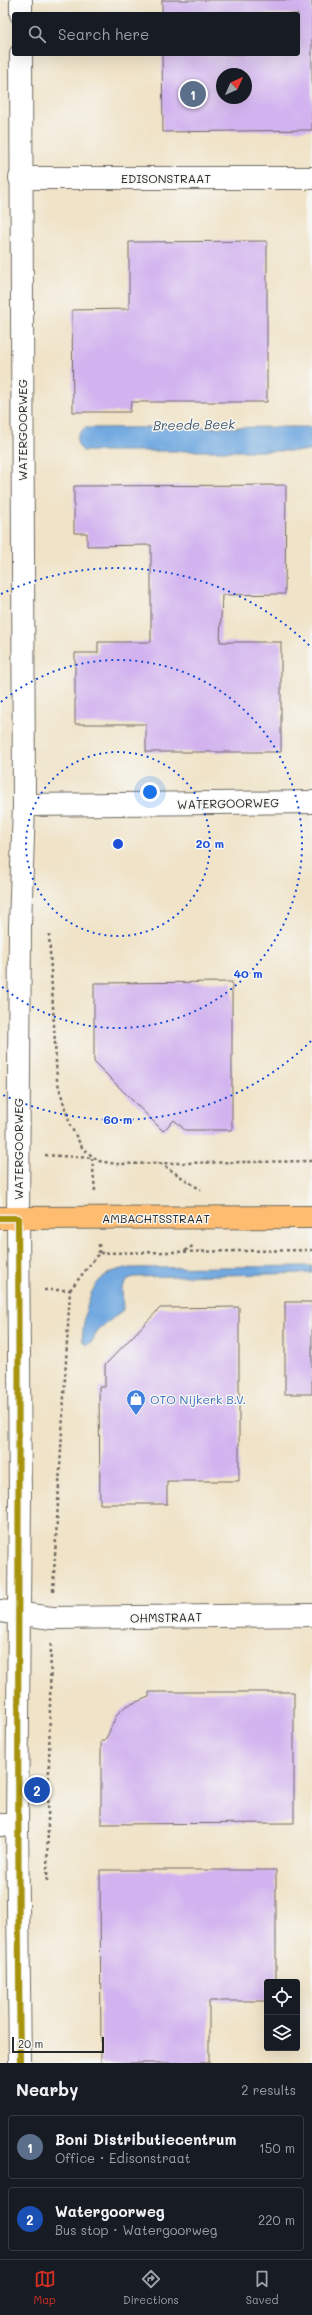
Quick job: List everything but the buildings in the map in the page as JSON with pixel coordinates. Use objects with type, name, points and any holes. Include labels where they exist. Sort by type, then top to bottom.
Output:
[{"type":"main road","name":"AMBACHTSSTRAAT","points":[[9,1218],[312,1217]]},
{"type":"street","points":[[21,0],[21,12]]},
{"type":"street","name":"WATERGOORWEG","points":[[20,2063],[9,1825],[9,1218],[24,805],[20,178],[21,56]]},
{"type":"street","name":"EDISONSTRAAT","points":[[20,178],[312,178]]},
{"type":"street","name":"WATERGOORWEG","points":[[24,805],[312,802]]},
{"type":"street","name":"OHMSTRAAT","points":[[10,1612],[52,1618],[312,1615]]},
{"type":"path","points":[[92,1158],[105,1163],[116,1164],[312,1161]]},
{"type":"path","points":[[47,1889],[52,1618],[70,1290],[99,1254],[312,1250]]},
{"type":"water","points":[[312,427],[312,451],[83,451],[77,442],[78,436],[85,428]]},
{"type":"water","points":[[312,1266],[312,1273],[134,1277],[128,1279],[122,1288],[123,1310],[98,1330],[92,1342],[86,1345],[82,1340],[85,1315],[92,1292],[106,1275],[117,1270],[131,1268]]},
{"type":"transit line","points":[[0,1218],[18,1218],[18,1852],[20,2063]]},
{"type":"place","name":"Boni Distributiecentrum","points":[[193,94]]},
{"type":"place","name":"OTO Nijkerk B.V.","points":[[136,1416]]},
{"type":"place","name":"Watergoorweg","points":[[37,1790]]},
{"type":"water label","name":"Breede Beek","points":[[194,424]]}]
